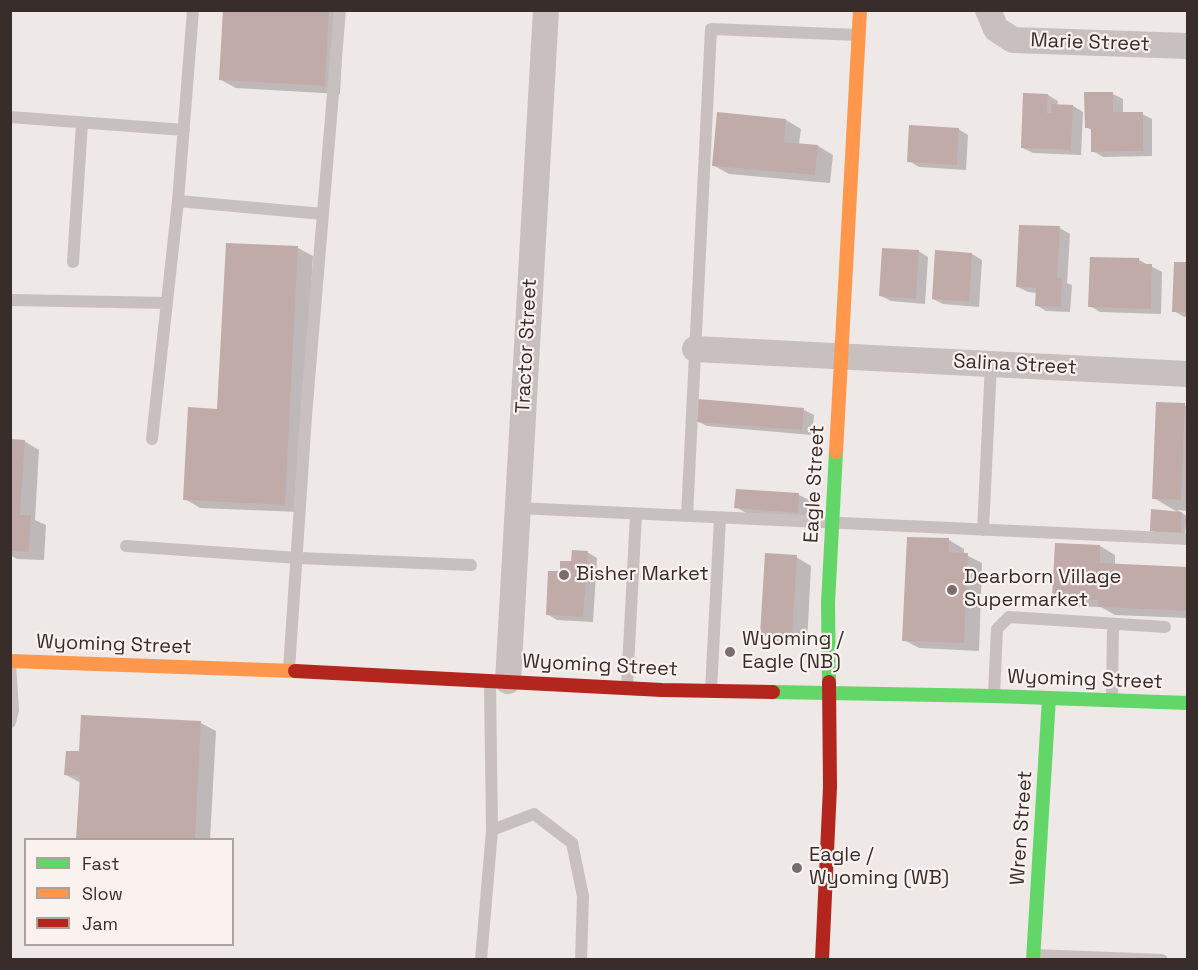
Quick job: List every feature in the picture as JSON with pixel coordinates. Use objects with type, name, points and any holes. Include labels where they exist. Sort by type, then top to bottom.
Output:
[{"type":"street","name":"Tractor Street","points":[[499,681],[518,508],[546,10]]},
{"type":"street","name":"Eagle Street","points":[[822,960],[830,788],[828,603],[860,10]]},
{"type":"street","name":"Marie Street","points":[[992,20],[1013,40],[1188,46]]},
{"type":"street","name":"Salina Street","points":[[695,349],[1188,374]]},
{"type":"street","name":"Wyoming Street","points":[[10,663],[289,671],[711,691],[994,696],[1188,703]]},
{"type":"street","name":"Wren Street","points":[[1033,957],[1049,698]]},
{"type":"lane","points":[[152,438],[178,201],[193,10]]},
{"type":"lane","points":[[289,671],[306,416],[340,10]]},
{"type":"lane","points":[[687,516],[711,29],[858,34]]},
{"type":"lane","points":[[10,117],[184,130]]},
{"type":"lane","points":[[73,262],[82,123]]},
{"type":"lane","points":[[178,201],[323,214]]},
{"type":"lane","points":[[10,300],[167,303]]},
{"type":"lane","points":[[983,530],[991,364]]},
{"type":"lane","points":[[518,508],[1188,539]]},
{"type":"lane","points":[[627,687],[636,514]]},
{"type":"lane","points":[[711,691],[720,518]]},
{"type":"lane","points":[[126,546],[298,558],[471,565]]},
{"type":"lane","points":[[994,696],[998,629],[1009,617],[1166,627]]},
{"type":"lane","points":[[1112,699],[1113,624]]},
{"type":"lane","points":[[10,663],[13,710],[10,722]]},
{"type":"lane","points":[[481,960],[492,830],[499,681]]},
{"type":"lane","points":[[492,830],[534,814],[572,843],[583,896],[581,960]]},
{"type":"lane","points":[[1033,957],[1162,960]]},
{"type":"building","points":[[223,10],[329,10],[325,86],[219,80]]},
{"type":"building","points":[[1084,92],[1113,92],[1113,112],[1143,112],[1143,151],[1091,152],[1091,128],[1085,128]]},
{"type":"building","points":[[1023,93],[1048,94],[1047,113],[1051,113],[1051,104],[1073,105],[1071,150],[1021,148]]},
{"type":"building","points":[[717,112],[786,119],[784,142],[818,145],[815,175],[712,166]]},
{"type":"building","points":[[909,125],[959,128],[957,165],[907,162]]},
{"type":"building","points":[[1019,225],[1060,226],[1057,278],[1062,278],[1061,307],[1035,306],[1036,288],[1016,287]]},
{"type":"building","points":[[226,243],[298,246],[285,505],[183,500],[188,407],[217,409]]},
{"type":"building","points":[[882,248],[919,250],[916,299],[879,296]]},
{"type":"building","points":[[935,250],[972,253],[969,302],[932,299]]},
{"type":"building","points":[[1090,257],[1139,258],[1139,264],[1152,264],[1151,309],[1088,307]]},
{"type":"building","points":[[1174,262],[1188,262],[1188,312],[1172,312]]},
{"type":"building","points":[[698,399],[804,408],[802,430],[696,422]]},
{"type":"building","points":[[1156,402],[1185,403],[1181,500],[1152,499]]},
{"type":"building","points":[[10,439],[25,440],[20,515],[31,515],[29,552],[10,551]]},
{"type":"building","points":[[736,489],[799,493],[798,513],[734,508]]},
{"type":"building","points":[[1151,509],[1182,512],[1181,534],[1150,531]]},
{"type":"building","points":[[907,537],[949,538],[949,552],[968,553],[964,643],[902,641]]},
{"type":"building","points":[[1055,543],[1100,545],[1100,563],[1188,567],[1188,611],[1098,607],[1098,600],[1052,598]]},
{"type":"building","points":[[572,550],[588,551],[583,617],[546,615],[548,571],[560,571],[560,561],[571,561]]},
{"type":"building","points":[[765,553],[797,555],[792,637],[760,635]]},
{"type":"building","points":[[81,715],[201,721],[195,838],[76,838],[80,776],[64,775],[66,751],[79,751]]},
{"type":"traffic: fast","points":[[829,682],[828,603],[836,452]]},
{"type":"traffic: fast","points":[[773,692],[994,696],[1188,703]]},
{"type":"traffic: fast","points":[[1033,960],[1049,698]]},
{"type":"traffic: slow","points":[[836,452],[860,10]]},
{"type":"traffic: slow","points":[[10,661],[295,671]]},
{"type":"traffic: jam","points":[[295,671],[662,690],[773,692]]},
{"type":"traffic: jam","points":[[822,960],[830,787],[829,682]]},
{"type":"place","name":"Bisher Market","points":[[564,575]]},
{"type":"place","name":"Dearborn Village Supermarket","points":[[952,590]]},
{"type":"place","name":"Wyoming / Eagle (NB)","points":[[730,652]]},
{"type":"place","name":"Eagle / Wyoming (WB)","points":[[797,868]]}]
